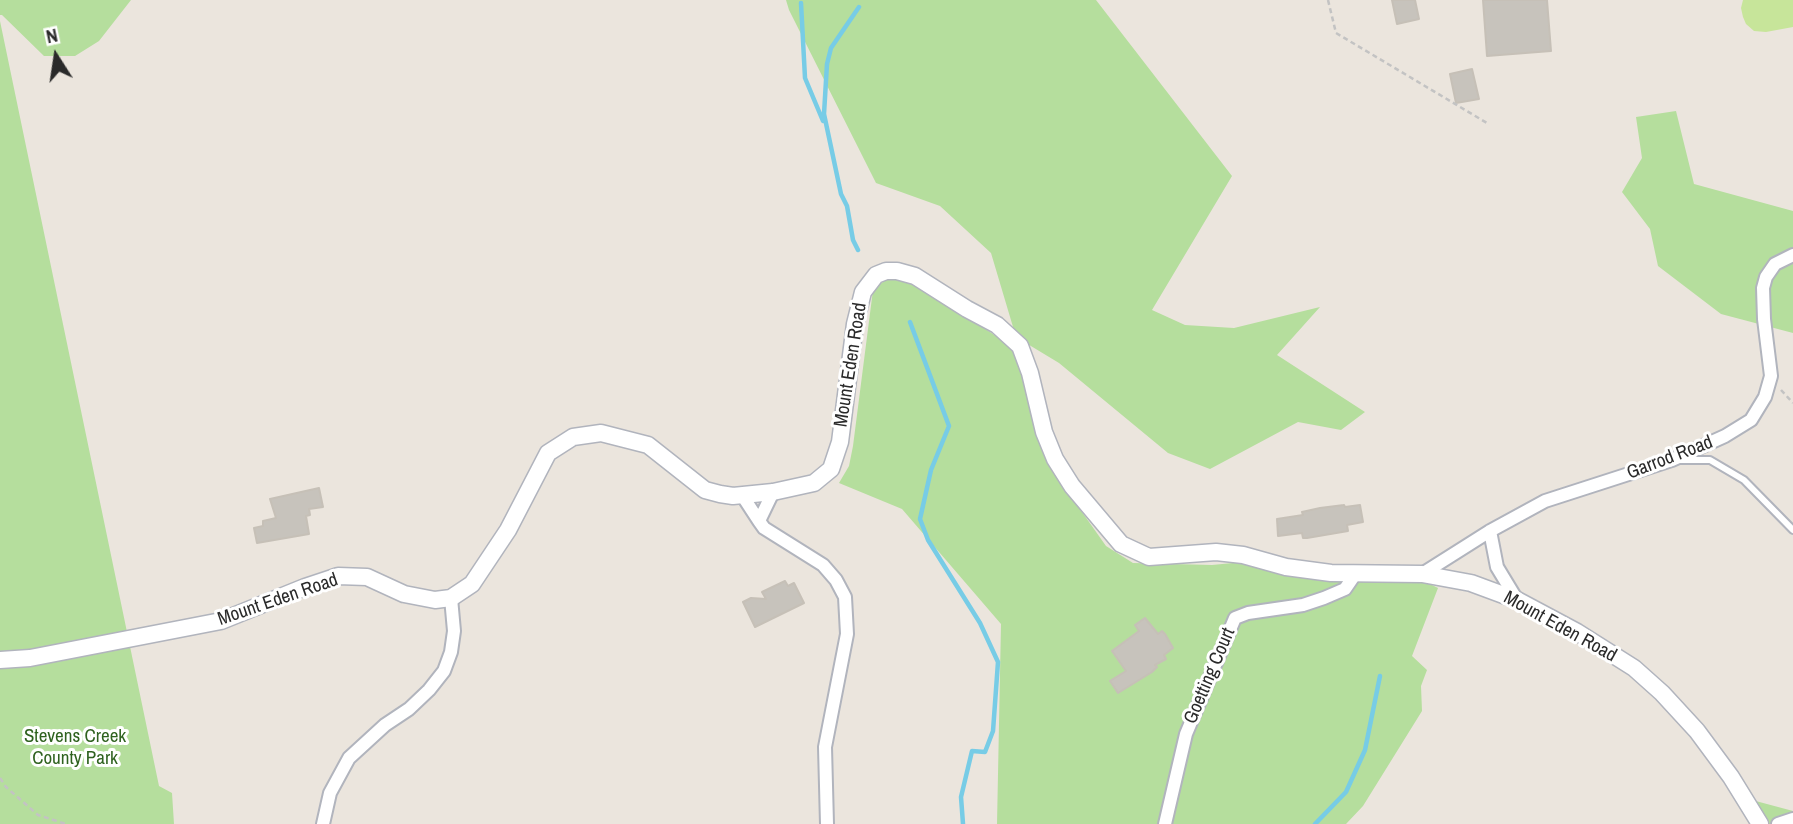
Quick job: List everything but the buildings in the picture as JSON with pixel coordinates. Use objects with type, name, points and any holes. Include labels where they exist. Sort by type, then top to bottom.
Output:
[{"type":"street","name":"Garrod Road","points":[[1422,573],[1545,501],[1672,460],[1725,436],[1751,420],[1765,397],[1771,376],[1763,288],[1766,277],[1775,264],[1793,255]]},
{"type":"street","name":"Mount Eden Road","points":[[0,660],[30,658],[221,621],[338,576],[367,577],[404,594],[435,600],[451,598],[472,584],[508,530],[548,453],[573,437],[601,433],[648,445],[705,490],[733,496],[774,492],[814,483],[831,469],[839,442],[855,324],[863,292],[877,275],[886,271],[897,271],[915,276],[998,325],[1020,346],[1030,373],[1044,432],[1055,459],[1072,486],[1121,544],[1149,557],[1216,552],[1243,555],[1286,567],[1331,573],[1422,573],[1471,583],[1517,600],[1600,646],[1634,668],[1662,693],[1697,731],[1731,777],[1760,824]]},
{"type":"street","points":[[759,521],[774,492]]},
{"type":"street","points":[[742,495],[769,533],[823,565],[836,580],[845,597],[847,634],[825,747],[827,824]]},
{"type":"street","points":[[1490,531],[1497,567],[1517,600]]},
{"type":"street","name":"Goetting Court","points":[[1164,824],[1186,734],[1236,618],[1248,613],[1303,605],[1324,598],[1345,589],[1356,573]]},
{"type":"street","points":[[323,824],[330,793],[349,758],[384,725],[409,709],[444,671],[451,652],[454,631],[451,598]]},
{"type":"street","points":[[1778,824],[1793,819]]},
{"type":"lane","points":[[1672,460],[1710,460],[1744,480],[1793,530]]},
{"type":"path","points":[[1328,0],[1336,33],[1487,122]]},
{"type":"path","points":[[0,778],[6,787],[38,815],[66,824]]},
{"type":"green space","points":[[0,0],[131,0],[99,41],[75,56],[44,56],[0,15]]},
{"type":"green space","points":[[786,0],[1096,0],[1232,176],[1152,310],[1185,325],[1234,328],[1320,307],[1277,355],[1365,412],[1341,430],[1298,422],[1210,469],[1168,453],[1059,363],[1016,337],[991,253],[940,206],[876,183]]},
{"type":"green space","points":[[1743,0],[1793,0],[1793,27],[1766,32],[1754,31],[1743,17]]},
{"type":"green space","name":"Stevens Creek County Park","points":[[0,21],[159,786],[172,793],[174,824],[0,824]]},
{"type":"green space","points":[[1676,111],[1694,184],[1793,211],[1793,333],[1721,314],[1658,266],[1650,229],[1622,192],[1642,158],[1636,117]]},
{"type":"green space","points":[[889,277],[908,279],[996,336],[1017,341],[1036,427],[1065,488],[1106,546],[1133,563],[1212,565],[1243,562],[1420,579],[1438,588],[1412,656],[1427,670],[1421,686],[1422,711],[1363,806],[1346,824],[997,824],[1001,624],[902,509],[839,483],[849,466],[853,446],[873,290]]},
{"type":"green space","points":[[1752,800],[1793,811],[1793,824],[1757,824]]},
{"type":"waterway","points":[[801,3],[805,78],[823,121]]},
{"type":"waterway","points":[[858,250],[853,240],[847,206],[841,194],[824,114],[827,64],[831,48],[859,7]]},
{"type":"waterway","points":[[910,322],[949,426],[931,470],[920,519],[928,540],[980,623],[998,662],[993,731],[985,752],[972,751],[961,797],[963,824]]},
{"type":"waterway","points":[[1315,824],[1346,792],[1365,750],[1380,676]]}]
